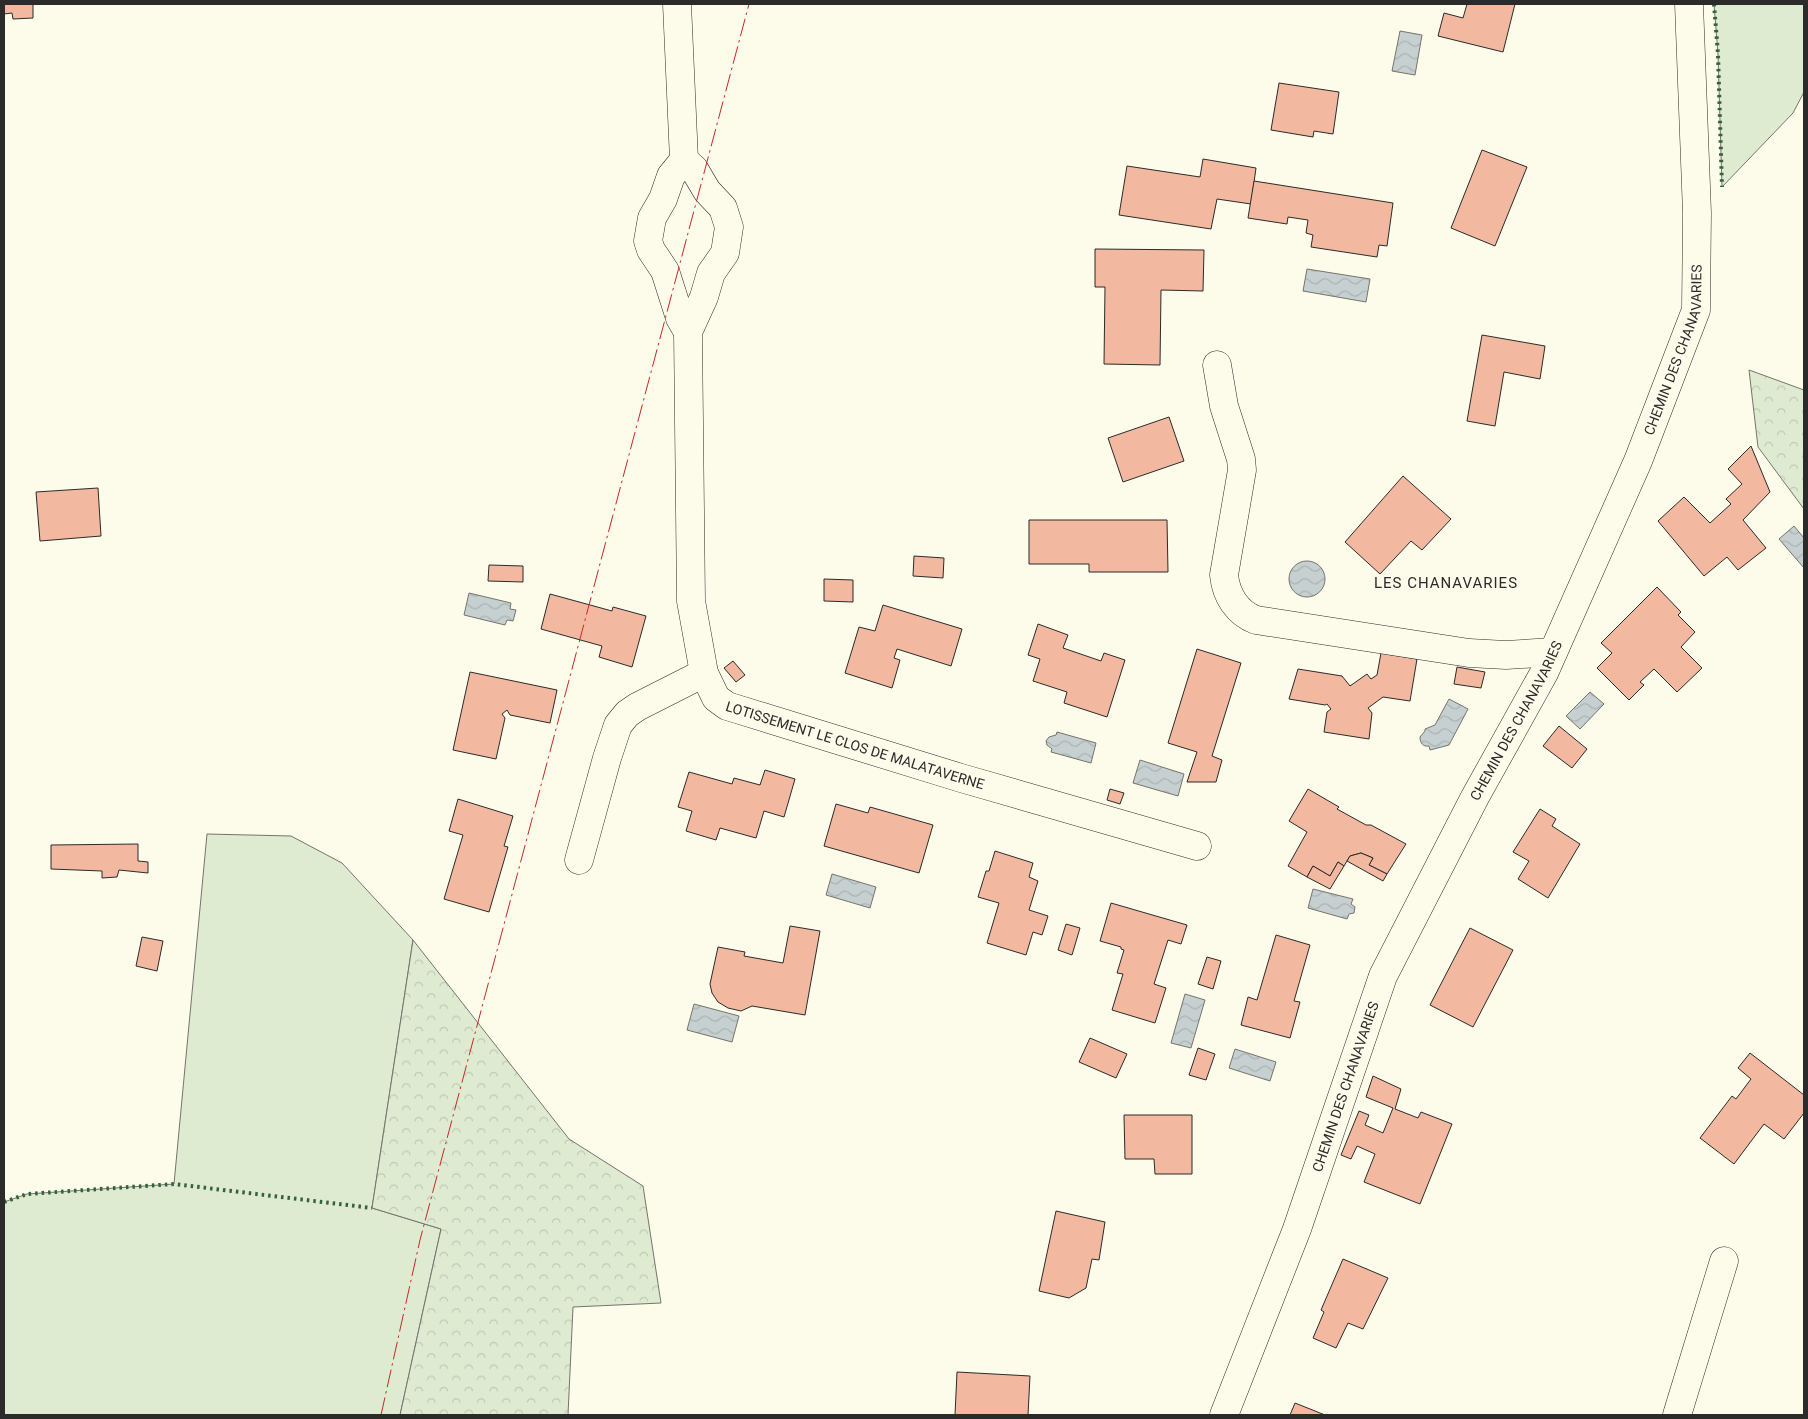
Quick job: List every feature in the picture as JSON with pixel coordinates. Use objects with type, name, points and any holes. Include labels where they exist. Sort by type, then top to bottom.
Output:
[{"type":"street","points":[[677,4],[684,160],[671,176],[663,199],[652,218],[648,241],[651,250],[665,271],[680,318],[688,332]]},
{"type":"street","name":"CHEMIN DES CHANAVARIES","points":[[1224,1415],[1297,1230],[1383,976],[1475,797],[1544,673],[1638,461],[1696,310],[1697,213],[1688,4]]},
{"type":"street","points":[[684,160],[694,169],[707,191],[723,208],[729,227],[725,253],[711,273],[704,296],[688,332]]},
{"type":"street","name":"LOTISSEMENT LE CLOS DE MALATAVERNE","points":[[688,332],[691,600],[704,673],[716,698],[727,706],[961,778],[1197,846]]},
{"type":"street","points":[[1217,365],[1224,406],[1241,459],[1242,470],[1224,576],[1229,596],[1239,611],[1247,617],[1256,620],[1469,653],[1506,655],[1553,652]]},
{"type":"street","points":[[579,860],[618,725],[627,714],[637,707],[704,673]]},
{"type":"street","points":[[1677,1415],[1724,1261]]},
{"type":"green space","points":[[1714,4],[1804,4],[1804,92],[1793,113],[1722,187],[1718,54]]},
{"type":"green space","points":[[1749,370],[1804,390],[1804,509],[1758,447]]},
{"type":"green space","points":[[207,834],[291,836],[342,863],[413,940],[372,1208],[441,1229],[400,1415],[4,1415],[4,1202],[27,1194],[174,1184]]},
{"type":"green space","points":[[413,940],[569,1139],[643,1186],[661,1303],[573,1307],[568,1415],[400,1415],[441,1229],[372,1208]]},
{"type":"water","points":[[1400,31],[1422,35],[1415,75],[1392,71]]},
{"type":"water","points":[[1307,269],[1370,279],[1366,302],[1303,291]]},
{"type":"water","points":[[1794,526],[1804,538],[1804,568],[1779,539]]},
{"type":"water","points":[[1307,561],[1314,562],[1320,566],[1324,572],[1324,586],[1320,592],[1314,596],[1307,597],[1300,596],[1294,592],[1290,586],[1289,579],[1290,572],[1294,566],[1300,562]]},
{"type":"water","points":[[469,593],[511,603],[510,609],[516,610],[513,621],[507,620],[505,625],[464,615]]},
{"type":"water","points":[[1590,692],[1604,704],[1580,729],[1566,716]]},
{"type":"water","points":[[1449,699],[1468,709],[1449,745],[1430,750],[1429,746],[1422,744],[1420,737],[1425,729],[1435,725]]},
{"type":"water","points":[[1057,732],[1096,743],[1091,763],[1051,752],[1052,749],[1047,745],[1046,741],[1049,737],[1056,735]]},
{"type":"water","points":[[1140,760],[1184,774],[1178,796],[1133,783]]},
{"type":"water","points":[[832,874],[876,887],[870,908],[826,895]]},
{"type":"water","points":[[1313,889],[1353,899],[1351,904],[1355,907],[1354,913],[1349,914],[1347,919],[1308,908]]},
{"type":"water","points":[[1185,994],[1205,1000],[1191,1048],[1171,1043]]},
{"type":"water","points":[[694,1004],[739,1016],[732,1042],[687,1030]]},
{"type":"water","points":[[1235,1049],[1276,1062],[1270,1081],[1229,1068]]},
{"type":"building","points":[[4,4],[33,4],[33,18],[13,19],[12,13],[4,14]]},
{"type":"building","points":[[1467,4],[1515,4],[1503,52],[1438,36],[1444,13],[1463,18]]},
{"type":"building","points":[[1279,83],[1339,92],[1333,134],[1314,131],[1313,137],[1271,130]]},
{"type":"building","points":[[1482,150],[1527,167],[1495,246],[1451,228]]},
{"type":"building","points":[[1203,159],[1256,168],[1251,204],[1217,199],[1211,229],[1119,215],[1127,166],[1200,177]]},
{"type":"building","points":[[1254,181],[1393,203],[1387,246],[1379,245],[1377,257],[1311,247],[1313,235],[1306,233],[1308,220],[1288,217],[1287,224],[1248,218]]},
{"type":"building","points":[[1095,249],[1204,250],[1203,291],[1161,290],[1160,365],[1104,364],[1105,287],[1095,287]]},
{"type":"building","points":[[1482,335],[1545,346],[1540,379],[1504,372],[1495,426],[1467,421]]},
{"type":"building","points":[[1169,417],[1184,461],[1123,482],[1108,438]]},
{"type":"building","points":[[1751,446],[1770,492],[1743,520],[1766,548],[1738,570],[1727,557],[1704,576],[1658,521],[1684,497],[1710,523],[1731,504],[1726,499],[1742,484],[1728,469]]},
{"type":"building","points":[[1403,476],[1451,519],[1422,550],[1411,541],[1380,574],[1345,542]]},
{"type":"building","points":[[98,488],[101,536],[40,541],[36,492]]},
{"type":"building","points":[[1029,520],[1167,520],[1168,572],[1089,572],[1089,564],[1029,564]]},
{"type":"building","points":[[914,556],[944,558],[943,578],[913,576]]},
{"type":"building","points":[[489,565],[523,566],[523,582],[488,581]]},
{"type":"building","points":[[824,579],[853,580],[853,602],[824,601]]},
{"type":"building","points":[[1657,587],[1681,612],[1678,615],[1695,632],[1681,647],[1702,668],[1677,692],[1654,669],[1640,682],[1644,685],[1629,700],[1597,668],[1612,653],[1601,643]]},
{"type":"building","points":[[550,594],[612,611],[613,607],[646,616],[632,667],[599,657],[602,646],[541,629]]},
{"type":"building","points":[[883,605],[962,629],[951,666],[897,649],[894,658],[900,660],[892,688],[845,673],[859,627],[875,631]]},
{"type":"building","points":[[1038,624],[1068,635],[1063,648],[1101,661],[1104,653],[1125,660],[1107,717],[1064,703],[1067,692],[1033,681],[1040,659],[1028,655]]},
{"type":"building","points":[[1197,649],[1241,663],[1212,756],[1222,760],[1216,782],[1187,782],[1197,752],[1168,743]]},
{"type":"building","points":[[1381,653],[1417,659],[1410,701],[1383,697],[1368,708],[1372,713],[1369,739],[1324,732],[1327,712],[1331,709],[1327,704],[1289,699],[1298,669],[1342,676],[1350,686],[1367,674],[1371,679],[1377,675]]},
{"type":"building","points":[[733,661],[745,675],[736,682],[724,668]]},
{"type":"building","points":[[1457,667],[1485,672],[1481,688],[1454,684]]},
{"type":"building","points":[[470,672],[557,690],[550,723],[510,715],[507,710],[502,714],[505,718],[496,759],[453,750]]},
{"type":"building","points":[[1559,726],[1587,749],[1572,768],[1543,746]]},
{"type":"building","points":[[765,770],[795,779],[784,817],[764,811],[756,838],[720,828],[716,840],[686,831],[692,811],[678,807],[689,772],[732,784],[734,778],[760,785]]},
{"type":"building","points":[[1110,789],[1124,793],[1120,804],[1107,800]]},
{"type":"building","points":[[1308,789],[1339,807],[1337,809],[1406,844],[1387,874],[1369,865],[1373,858],[1361,853],[1350,856],[1344,866],[1338,862],[1330,876],[1313,866],[1307,877],[1288,866],[1307,832],[1289,821]]},
{"type":"building","points":[[458,799],[513,816],[504,846],[508,847],[489,912],[444,899],[463,835],[449,831]]},
{"type":"building","points":[[836,804],[868,813],[870,807],[933,825],[919,873],[824,846]]},
{"type":"building","points":[[1540,809],[1556,819],[1552,826],[1580,844],[1548,898],[1518,879],[1529,861],[1513,852]]},
{"type":"building","points":[[138,844],[138,861],[148,862],[148,873],[119,870],[117,877],[102,878],[102,871],[51,869],[51,845]]},
{"type":"building","points":[[995,851],[1033,863],[1029,877],[1038,881],[1029,910],[1048,916],[1042,935],[1033,932],[1026,955],[987,943],[999,903],[978,897],[986,871],[989,871]]},
{"type":"building","points":[[1361,853],[1373,858],[1369,865],[1387,874],[1383,881],[1347,861],[1350,856]]},
{"type":"building","points":[[1338,862],[1344,866],[1330,889],[1307,877],[1313,866],[1330,876]]},
{"type":"building","points":[[1111,903],[1187,925],[1181,944],[1168,940],[1154,984],[1166,988],[1155,1023],[1112,1010],[1123,974],[1117,973],[1124,950],[1121,947],[1100,941]]},
{"type":"building","points":[[1066,924],[1080,928],[1072,955],[1058,950]]},
{"type":"building","points":[[790,926],[820,931],[805,1015],[752,1006],[741,1011],[728,1008],[718,1002],[712,993],[710,984],[718,947],[745,952],[744,956],[783,963]]},
{"type":"building","points":[[1470,928],[1513,950],[1473,1027],[1430,1005]]},
{"type":"building","points":[[1276,935],[1310,945],[1294,1001],[1300,1002],[1290,1038],[1241,1025],[1248,997],[1257,1000]]},
{"type":"building","points":[[142,937],[163,941],[157,971],[136,966]]},
{"type":"building","points":[[1207,957],[1221,961],[1213,989],[1198,984]]},
{"type":"building","points":[[1090,1038],[1127,1054],[1116,1078],[1079,1062]]},
{"type":"building","points":[[1198,1048],[1215,1054],[1206,1080],[1189,1075]]},
{"type":"building","points":[[1750,1053],[1804,1095],[1804,1113],[1784,1139],[1764,1124],[1734,1164],[1700,1138],[1732,1096],[1736,1099],[1751,1079],[1738,1068]]},
{"type":"building","points":[[1373,1076],[1401,1089],[1395,1109],[1418,1118],[1421,1112],[1452,1124],[1420,1204],[1364,1182],[1375,1154],[1357,1146],[1351,1159],[1341,1155],[1359,1111],[1369,1115],[1365,1125],[1383,1133],[1393,1108],[1366,1097]]},
{"type":"building","points":[[1124,1115],[1192,1115],[1192,1174],[1155,1174],[1154,1159],[1125,1159]]},
{"type":"building","points":[[1056,1211],[1105,1222],[1099,1260],[1092,1259],[1086,1288],[1069,1298],[1039,1291]]},
{"type":"building","points":[[1343,1259],[1388,1278],[1363,1329],[1348,1323],[1336,1348],[1313,1338],[1324,1312],[1321,1310]]},
{"type":"building","points":[[957,1372],[1030,1376],[1028,1415],[955,1415]]},
{"type":"building","points":[[1295,1403],[1325,1415],[1290,1415]]},
{"type":"hedge","points":[[1714,4],[1718,54],[1722,187]]},
{"type":"hedge","points":[[4,1202],[27,1194],[174,1184],[372,1208]]},
{"type":"power","points":[[381,1415],[420,1240],[749,4]]},
{"type":"district","name":"LES CHANAVARIES","points":[[1446,583]]}]
